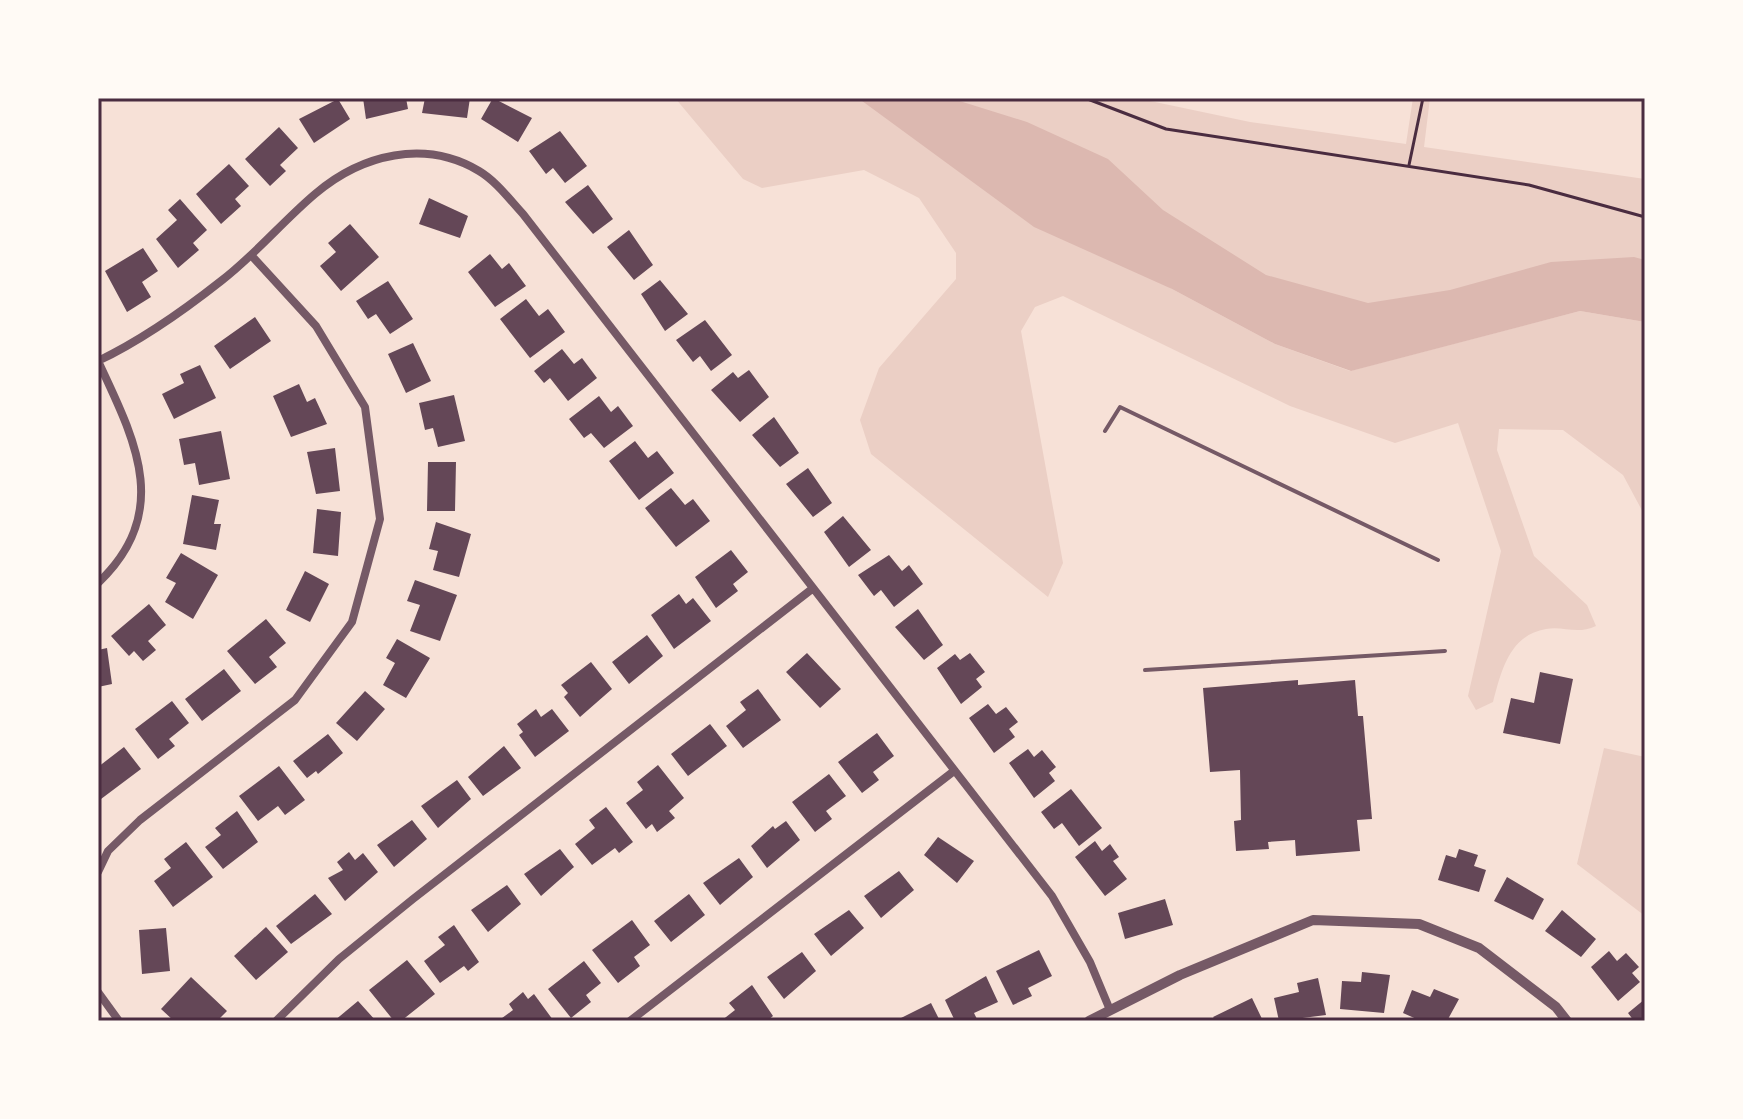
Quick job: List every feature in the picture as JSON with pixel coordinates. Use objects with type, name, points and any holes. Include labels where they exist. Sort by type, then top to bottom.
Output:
[{"type":"street","points":[[98,583],[119,563],[139,521],[142,473],[128,427],[98,361],[133,344],[222,281],[318,191],[368,160],[408,152],[448,157],[482,172],[523,214],[1052,896],[1090,962],[1110,1010]]},
{"type":"street","points":[[98,872],[108,851],[140,820],[295,700],[352,622],[380,519],[365,407],[316,326],[251,255]]},
{"type":"street","points":[[276,1021],[339,959],[413,899],[812,589]]},
{"type":"street","points":[[630,1021],[954,771]]},
{"type":"street","points":[[1089,1021],[1180,975],[1313,920],[1419,924],[1479,948],[1556,1007],[1567,1021]]},
{"type":"street","points":[[98,992],[119,1021]]},
{"type":"lane","points":[[1105,431],[1120,407],[1438,560]]},
{"type":"lane","points":[[1145,670],[1445,651]]},
{"type":"path","points":[[1085,98],[1166,129],[1223,141],[1529,185],[1645,217]]},
{"type":"path","points":[[1409,166],[1423,98]]},
{"type":"shaded area","points":[[675,98],[858,98],[1172,289],[1275,344],[1350,371],[1580,311],[1645,322],[1645,516],[1623,475],[1563,430],[1499,429],[1497,450],[1534,556],[1587,605],[1596,626],[1583,630],[1546,629],[1523,639],[1509,656],[1493,702],[1476,710],[1468,696],[1501,551],[1458,423],[1395,443],[1290,406],[1063,296],[1035,307],[1021,331],[1063,563],[1048,597],[871,454],[860,420],[879,368],[956,279],[956,253],[919,198],[864,170],[762,188],[743,179]]},
{"type":"shaded area","points":[[858,98],[950,98],[1027,122],[1108,159],[1163,210],[1266,275],[1368,303],[1450,290],[1551,262],[1634,257],[1645,260],[1645,322],[1580,311],[1351,371],[1275,344],[1172,289],[1034,227]]},
{"type":"shaded area","points":[[917,98],[1136,98],[1250,122],[1406,144],[1413,98],[1430,98],[1424,147],[1645,179],[1645,314],[1552,300],[1403,353]]},
{"type":"shaded area","points":[[1604,748],[1645,757],[1645,916],[1577,864]]},
{"type":"building","points":[[363,98],[406,98],[408,109],[366,119]]},
{"type":"building","points":[[425,98],[470,98],[467,118],[422,113]]},
{"type":"building","points":[[493,98],[532,118],[518,142],[481,119]]},
{"type":"building","points":[[338,99],[350,119],[314,143],[299,119]]},
{"type":"building","points":[[279,127],[298,148],[280,165],[286,171],[270,186],[245,159]]},
{"type":"building","points":[[560,131],[587,166],[565,183],[553,168],[546,174],[529,151]]},
{"type":"building","points":[[229,164],[249,186],[235,199],[241,206],[221,224],[196,194]]},
{"type":"building","points":[[588,185],[613,219],[593,234],[565,202]]},
{"type":"building","points":[[429,198],[468,216],[460,238],[419,224]]},
{"type":"building","points":[[180,199],[207,230],[193,243],[199,250],[178,268],[156,239],[177,220],[168,210]]},
{"type":"building","points":[[350,224],[379,257],[341,291],[320,266],[336,252],[328,243]]},
{"type":"building","points":[[629,230],[653,265],[634,280],[607,247]]},
{"type":"building","points":[[143,248],[158,271],[142,282],[151,297],[127,312],[105,271]]},
{"type":"building","points":[[490,254],[502,269],[509,263],[526,286],[495,307],[468,272]]},
{"type":"building","points":[[660,280],[688,314],[665,331],[641,294]]},
{"type":"building","points":[[388,281],[413,319],[390,334],[376,314],[368,319],[356,301]]},
{"type":"building","points":[[526,299],[539,316],[548,309],[565,332],[530,358],[500,319]]},
{"type":"building","points":[[255,317],[271,341],[230,369],[214,346]]},
{"type":"building","points":[[705,320],[732,355],[711,371],[700,356],[693,362],[676,340]]},
{"type":"building","points":[[413,343],[431,381],[406,393],[388,354]]},
{"type":"building","points":[[562,349],[574,364],[582,358],[597,378],[568,401],[550,378],[544,383],[534,371]]},
{"type":"building","points":[[200,365],[216,398],[174,419],[162,394],[184,383],[180,374]]},
{"type":"building","points":[[749,370],[769,397],[740,422],[711,390],[733,372],[738,378]]},
{"type":"building","points":[[299,384],[307,402],[315,398],[327,424],[291,437],[273,396]]},
{"type":"building","points":[[454,395],[465,441],[438,447],[433,428],[425,430],[419,403]]},
{"type":"building","points":[[599,396],[611,412],[618,406],[633,426],[604,448],[591,433],[584,438],[569,419]]},
{"type":"building","points":[[774,417],[799,453],[780,467],[752,435]]},
{"type":"building","points":[[221,431],[230,479],[199,485],[195,463],[184,465],[179,439]]},
{"type":"building","points":[[635,441],[648,458],[657,451],[674,473],[639,500],[609,461]]},
{"type":"building","points":[[335,448],[340,491],[316,494],[307,452]]},
{"type":"building","points":[[428,462],[456,462],[455,511],[427,511]]},
{"type":"building","points":[[808,468],[832,503],[813,517],[786,484]]},
{"type":"building","points":[[671,488],[685,505],[693,499],[710,521],[676,547],[645,508]]},
{"type":"building","points":[[192,495],[219,500],[214,524],[221,524],[216,550],[183,544]]},
{"type":"building","points":[[317,509],[341,512],[338,556],[313,553]]},
{"type":"building","points":[[843,516],[871,550],[849,567],[824,532]]},
{"type":"building","points":[[436,522],[471,534],[459,577],[433,570],[438,551],[429,549]]},
{"type":"building","points":[[731,550],[748,572],[733,584],[738,591],[716,608],[695,577]]},
{"type":"building","points":[[181,553],[218,575],[193,619],[165,602],[176,583],[166,578]]},
{"type":"building","points":[[889,555],[902,571],[909,565],[923,584],[894,607],[881,590],[874,596],[858,575]]},
{"type":"building","points":[[305,571],[329,584],[310,622],[286,610]]},
{"type":"building","points":[[415,580],[457,595],[440,641],[410,631],[420,605],[407,601]]},
{"type":"building","points":[[679,594],[686,604],[693,598],[711,621],[674,649],[651,615]]},
{"type":"building","points":[[149,604],[166,625],[148,641],[156,650],[143,661],[134,651],[129,656],[111,636]]},
{"type":"building","points":[[918,609],[943,645],[924,660],[895,627]]},
{"type":"building","points":[[266,619],[286,643],[269,657],[277,667],[255,684],[227,651]]},
{"type":"building","points":[[647,635],[663,656],[629,684],[612,662]]},
{"type":"building","points":[[397,639],[430,658],[406,698],[383,685],[395,663],[386,658]]},
{"type":"building","points":[[107,648],[112,684],[98,687],[98,650]]},
{"type":"building","points":[[807,653],[841,689],[820,708],[786,672]]},
{"type":"building","points":[[970,653],[985,672],[976,679],[982,687],[961,704],[937,668],[955,654],[960,660]]},
{"type":"building","points":[[591,662],[612,689],[580,717],[564,697],[568,693],[561,685]]},
{"type":"building","points":[[224,669],[241,691],[202,721],[185,699]]},
{"type":"building","points":[[1540,672],[1573,679],[1560,744],[1503,733],[1511,698],[1534,703]]},
{"type":"building","points":[[1298,680],[1298,685],[1355,680],[1358,716],[1363,716],[1372,819],[1357,820],[1360,851],[1296,856],[1295,840],[1268,842],[1269,849],[1236,851],[1234,821],[1241,820],[1240,770],[1210,772],[1203,688]]},
{"type":"building","points":[[758,689],[781,720],[743,748],[726,726],[746,710],[740,702]]},
{"type":"building","points":[[365,691],[385,709],[357,741],[336,723]]},
{"type":"building","points":[[172,701],[189,723],[169,739],[175,746],[158,759],[135,729]]},
{"type":"building","points":[[988,704],[996,714],[1006,707],[1018,722],[1009,729],[1015,737],[994,753],[969,718]]},
{"type":"building","points":[[536,709],[541,717],[552,709],[569,731],[535,757],[519,735],[523,732],[517,724]]},
{"type":"building","points":[[710,724],[727,746],[688,776],[671,754]]},
{"type":"building","points":[[877,733],[894,756],[873,772],[879,780],[862,793],[838,762]]},
{"type":"building","points":[[328,734],[343,753],[318,774],[316,771],[307,778],[293,761]]},
{"type":"building","points":[[504,746],[521,768],[483,796],[468,777]]},
{"type":"building","points":[[124,747],[141,769],[101,799],[98,795],[98,767]]},
{"type":"building","points":[[1028,749],[1034,757],[1042,750],[1056,767],[1049,773],[1055,781],[1034,798],[1009,763]]},
{"type":"building","points":[[658,765],[684,798],[669,811],[675,818],[657,832],[652,824],[646,829],[626,803],[643,790],[637,782]]},
{"type":"building","points":[[279,766],[305,800],[285,815],[278,806],[258,821],[239,796]]},
{"type":"building","points":[[829,774],[846,796],[826,811],[832,819],[815,832],[792,802]]},
{"type":"building","points":[[457,780],[471,799],[438,828],[421,806]]},
{"type":"building","points":[[1071,789],[1102,828],[1079,846],[1062,823],[1054,829],[1041,812]]},
{"type":"building","points":[[606,807],[633,842],[619,853],[615,848],[592,865],[575,844],[595,828],[589,820]]},
{"type":"building","points":[[237,811],[258,842],[223,869],[205,847],[221,835],[215,828]]},
{"type":"building","points":[[412,820],[427,839],[394,867],[377,845]]},
{"type":"building","points":[[786,821],[800,840],[767,868],[751,846],[773,826],[775,829]]},
{"type":"building","points":[[938,837],[974,861],[957,883],[924,855]]},
{"type":"building","points":[[1095,841],[1102,851],[1110,844],[1119,857],[1113,861],[1127,879],[1105,896],[1075,857]]},
{"type":"building","points":[[186,842],[213,877],[173,907],[154,881],[171,868],[164,859]]},
{"type":"building","points":[[560,849],[574,867],[541,896],[524,874]]},
{"type":"building","points":[[1459,849],[1478,855],[1474,866],[1486,870],[1479,892],[1438,880],[1446,855],[1456,858]]},
{"type":"building","points":[[349,852],[355,860],[363,853],[378,872],[345,901],[328,878],[343,870],[337,862]]},
{"type":"building","points":[[739,858],[753,877],[720,905],[703,883]]},
{"type":"building","points":[[899,871],[914,890],[881,918],[864,896]]},
{"type":"building","points":[[1507,877],[1544,899],[1533,920],[1494,901]]},
{"type":"building","points":[[507,885],[521,904],[488,932],[471,910]]},
{"type":"building","points":[[315,894],[332,914],[291,944],[276,926]]},
{"type":"building","points":[[689,894],[705,915],[671,942],[654,921]]},
{"type":"building","points":[[1165,899],[1173,925],[1125,939],[1118,913]]},
{"type":"building","points":[[849,910],[864,928],[831,956],[814,934]]},
{"type":"building","points":[[1562,910],[1596,939],[1581,957],[1545,931]]},
{"type":"building","points":[[632,920],[650,945],[634,957],[640,966],[618,983],[592,950]]},
{"type":"building","points":[[454,925],[479,962],[468,971],[464,966],[440,983],[424,961],[445,945],[438,937]]},
{"type":"building","points":[[266,927],[288,952],[256,980],[234,956]]},
{"type":"building","points":[[166,928],[170,971],[142,974],[139,930]]},
{"type":"building","points":[[1039,950],[1052,976],[1028,988],[1032,996],[1013,1005],[996,971]]},
{"type":"building","points":[[1609,951],[1617,961],[1626,953],[1639,967],[1632,973],[1640,982],[1618,1001],[1591,967]]},
{"type":"building","points":[[802,952],[816,971],[784,999],[767,977]]},
{"type":"building","points":[[407,960],[435,994],[401,1021],[394,1021],[369,990]]},
{"type":"building","points":[[584,961],[601,983],[586,995],[591,1002],[571,1018],[548,989]]},
{"type":"building","points":[[1362,972],[1390,975],[1384,1013],[1340,1009],[1342,981],[1361,982]]},
{"type":"building","points":[[986,976],[998,1002],[974,1013],[978,1021],[955,1021],[945,1000]]},
{"type":"building","points":[[191,977],[227,1011],[217,1021],[174,1021],[161,1009]]},
{"type":"building","points":[[1318,978],[1326,1015],[1279,1021],[1274,998],[1299,992],[1297,983]]},
{"type":"building","points":[[752,985],[773,1016],[767,1021],[721,1021],[735,1010],[729,1003]]},
{"type":"building","points":[[1434,989],[1459,999],[1447,1021],[1421,1021],[1403,1013],[1412,990],[1430,997]]},
{"type":"building","points":[[523,992],[528,999],[534,994],[553,1020],[498,1021],[513,1010],[509,1004]]},
{"type":"building","points":[[1252,998],[1263,1021],[1216,1021],[1213,1017]]},
{"type":"building","points":[[1645,999],[1645,1021],[1634,1021],[1628,1013]]},
{"type":"building","points":[[358,1001],[376,1021],[334,1021]]},
{"type":"building","points":[[931,1003],[940,1021],[895,1021]]}]
